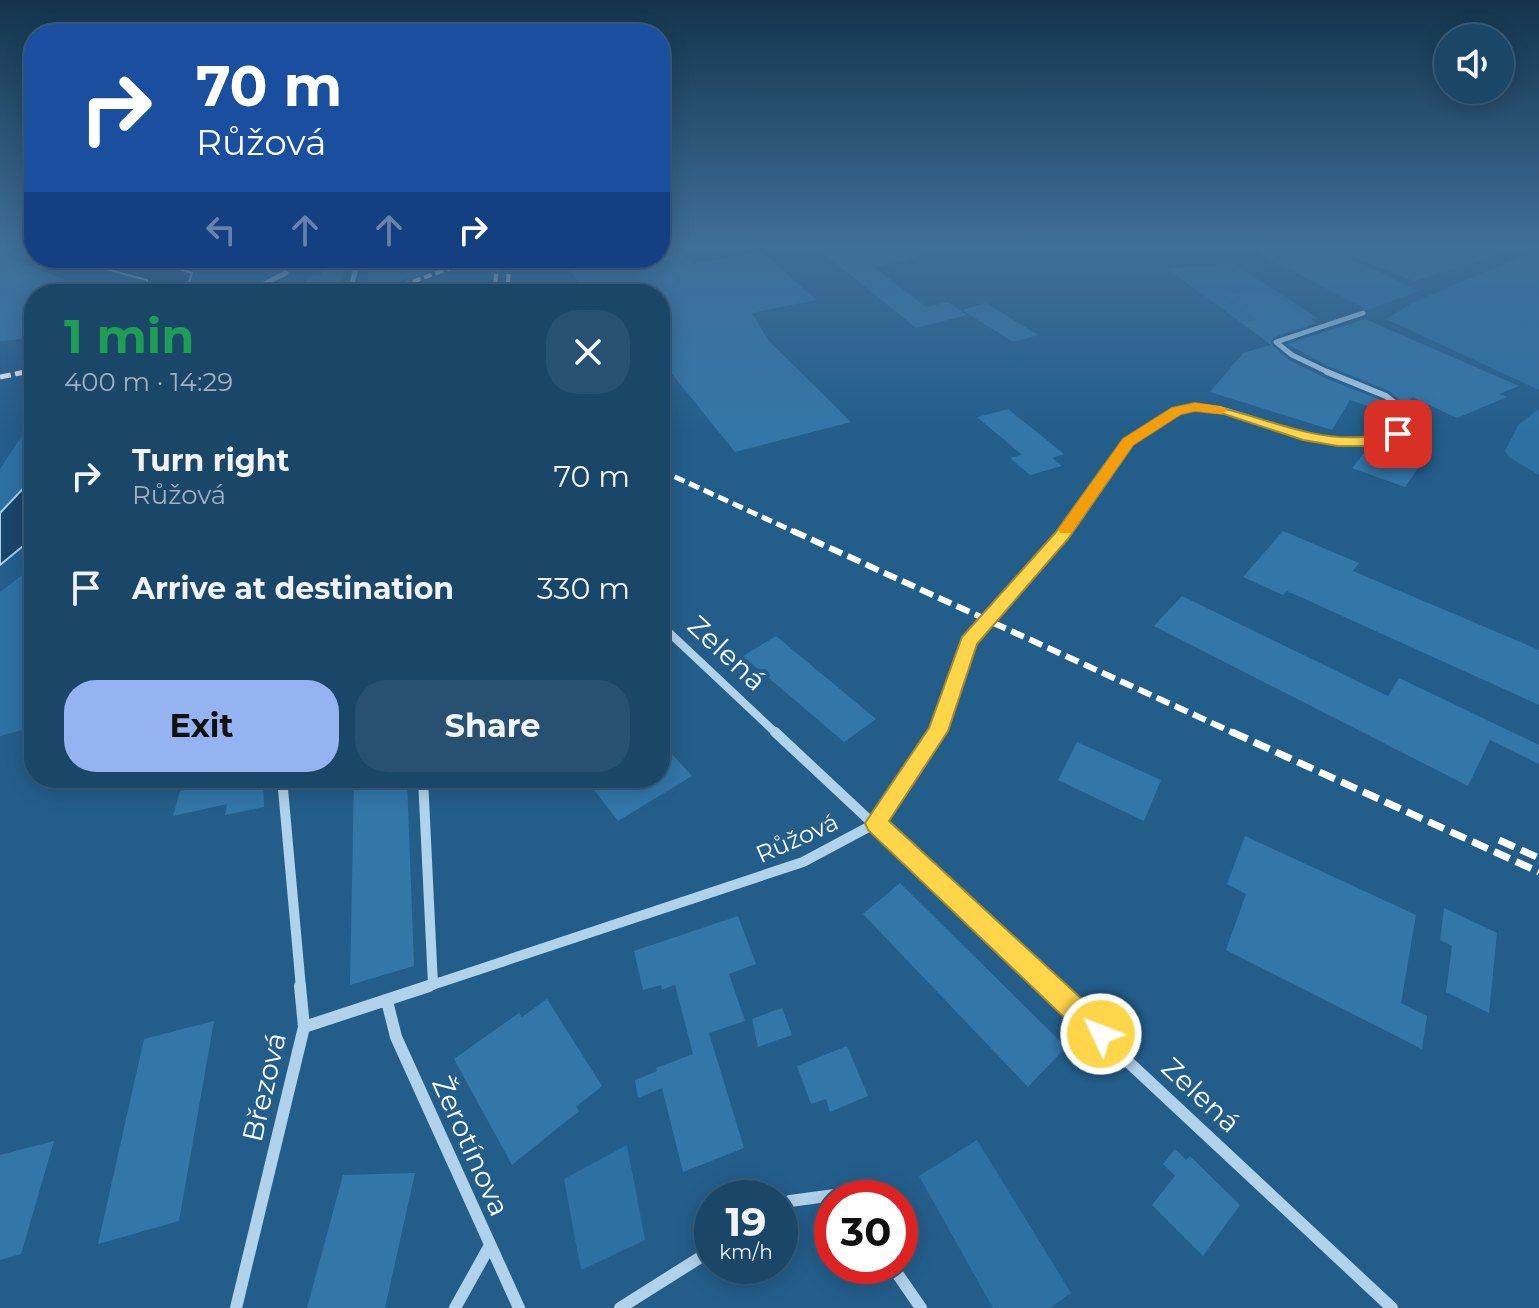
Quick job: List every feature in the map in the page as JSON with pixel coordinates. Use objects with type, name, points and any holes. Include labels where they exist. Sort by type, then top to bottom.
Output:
[{"type":"street","name":"Růžová","points":[[304,1027],[803,862],[876,823],[938,731],[969,641],[1062,535],[1128,442],[1176,411],[1195,407],[1226,411],[1307,437],[1338,442],[1383,438],[1401,433],[1417,421],[1408,409],[1369,388],[1294,357],[1276,342],[1363,313]]},
{"type":"street","name":"Zelená","points":[[670,633],[1392,1308]]},
{"type":"street","name":"Březová","points":[[236,1308],[304,1027],[283,788]]},
{"type":"street","points":[[423,788],[433,985]]},
{"type":"street","name":"Žerotínova","points":[[387,1001],[396,1037],[519,1308]]},
{"type":"street","points":[[455,1308],[489,1247]]},
{"type":"street","points":[[620,1308],[694,1261]]},
{"type":"street","points":[[904,1284],[921,1308]]},
{"type":"shaded area","points":[[1221,308],[1302,308],[1319,319],[1247,327]]},
{"type":"shaded area","points":[[1404,308],[1539,308],[1539,390],[1386,319]]},
{"type":"shaded area","points":[[1539,409],[1539,475],[1509,457],[1505,451],[1519,424]]},
{"type":"shaded area","points":[[24,433],[24,488],[0,513],[0,469]]},
{"type":"shaded area","points":[[24,488],[24,545],[0,565],[0,513]]},
{"type":"shaded area","points":[[24,574],[24,730],[0,736],[0,592]]},
{"type":"shaded area","points":[[977,1140],[1071,1293],[1050,1308],[993,1308],[919,1176]]},
{"type":"shaded area","points":[[627,1145],[645,1240],[581,1270],[564,1179]]},
{"type":"building","points":[[0,308],[24,308],[24,335],[21,339],[0,341]]},
{"type":"building","points":[[670,308],[776,308],[752,313],[768,340],[851,422],[735,452],[670,371]]},
{"type":"building","points":[[891,308],[957,308],[967,315],[916,328]]},
{"type":"building","points":[[994,308],[1038,335],[1013,342],[962,310]]},
{"type":"building","points":[[1242,308],[1295,308],[1317,323],[1274,337],[1271,342],[1289,360],[1383,401],[1398,416],[1350,400],[1332,430],[1210,392],[1243,353],[1271,345],[1241,322],[1258,320]]},
{"type":"building","points":[[1365,319],[1519,386],[1499,394],[1507,397],[1457,418],[1412,397],[1406,405],[1389,391],[1328,366],[1287,344]]},
{"type":"building","points":[[1008,409],[1064,454],[1052,458],[1062,466],[1030,475],[1010,458],[1022,455],[977,417]]},
{"type":"building","points":[[1370,446],[1407,459],[1431,450],[1405,487],[1352,468]]},
{"type":"building","points":[[1283,531],[1359,563],[1353,571],[1539,650],[1539,705],[1287,591],[1283,595],[1243,577]]},
{"type":"building","points":[[1182,596],[1388,696],[1399,678],[1539,745],[1539,764],[1490,740],[1468,786],[1154,626]]},
{"type":"building","points":[[776,636],[876,719],[844,742],[743,656]]},
{"type":"building","points":[[1077,742],[1161,780],[1144,821],[1058,780]]},
{"type":"building","points":[[670,752],[692,776],[618,821],[593,788],[670,788]]},
{"type":"building","points":[[193,788],[263,788],[264,807],[225,815],[227,804],[173,816],[180,791]]},
{"type":"building","points":[[354,788],[407,788],[414,966],[350,985]]},
{"type":"building","points":[[1245,836],[1416,915],[1401,1003],[1427,1016],[1422,1049],[1226,950],[1246,894],[1227,884]]},
{"type":"building","points":[[900,883],[1066,1047],[1028,1087],[863,914]]},
{"type":"building","points":[[1444,908],[1497,933],[1489,1013],[1446,992],[1452,946],[1440,940]]},
{"type":"building","points":[[738,916],[756,964],[729,974],[745,1021],[709,1033],[744,1148],[683,1172],[662,1088],[638,1098],[635,1080],[693,1054],[675,985],[662,990],[661,985],[643,990],[634,951]]},
{"type":"building","points":[[547,999],[602,1086],[576,1107],[579,1111],[512,1165],[454,1059],[519,1013],[522,1017]]},
{"type":"building","points":[[782,1008],[792,1035],[758,1047],[752,1019]]},
{"type":"building","points":[[214,1021],[179,1221],[98,1244],[144,1039]]},
{"type":"building","points":[[847,1046],[868,1096],[830,1112],[826,1099],[811,1104],[797,1066]]},
{"type":"building","points":[[54,1141],[21,1254],[0,1260],[0,1155]]},
{"type":"building","points":[[1175,1149],[1186,1160],[1190,1156],[1240,1205],[1203,1256],[1152,1205],[1175,1176],[1163,1164]]},
{"type":"building","points":[[415,1173],[385,1308],[307,1308],[343,1175]]},
{"type":"railway","points":[[15,374],[24,372]]},
{"type":"railway","points":[[15,374],[24,372]]},
{"type":"railway","points":[[0,377],[15,374]]},
{"type":"railway","points":[[670,475],[797,533]]},
{"type":"railway","points":[[793,531],[1236,734]]},
{"type":"railway","points":[[1232,732],[1539,872]]},
{"type":"railway","points":[[1499,840],[1539,858]]},
{"type":"slow traffic","points":[[1066,530],[1128,442],[1176,411],[1195,407],[1221,410]]},
{"type":"route","points":[[1101,1034],[876,823],[938,731],[969,641],[1062,535],[1128,442],[1176,411],[1195,407],[1226,411],[1307,437],[1338,442],[1363,442],[1398,434]]}]
